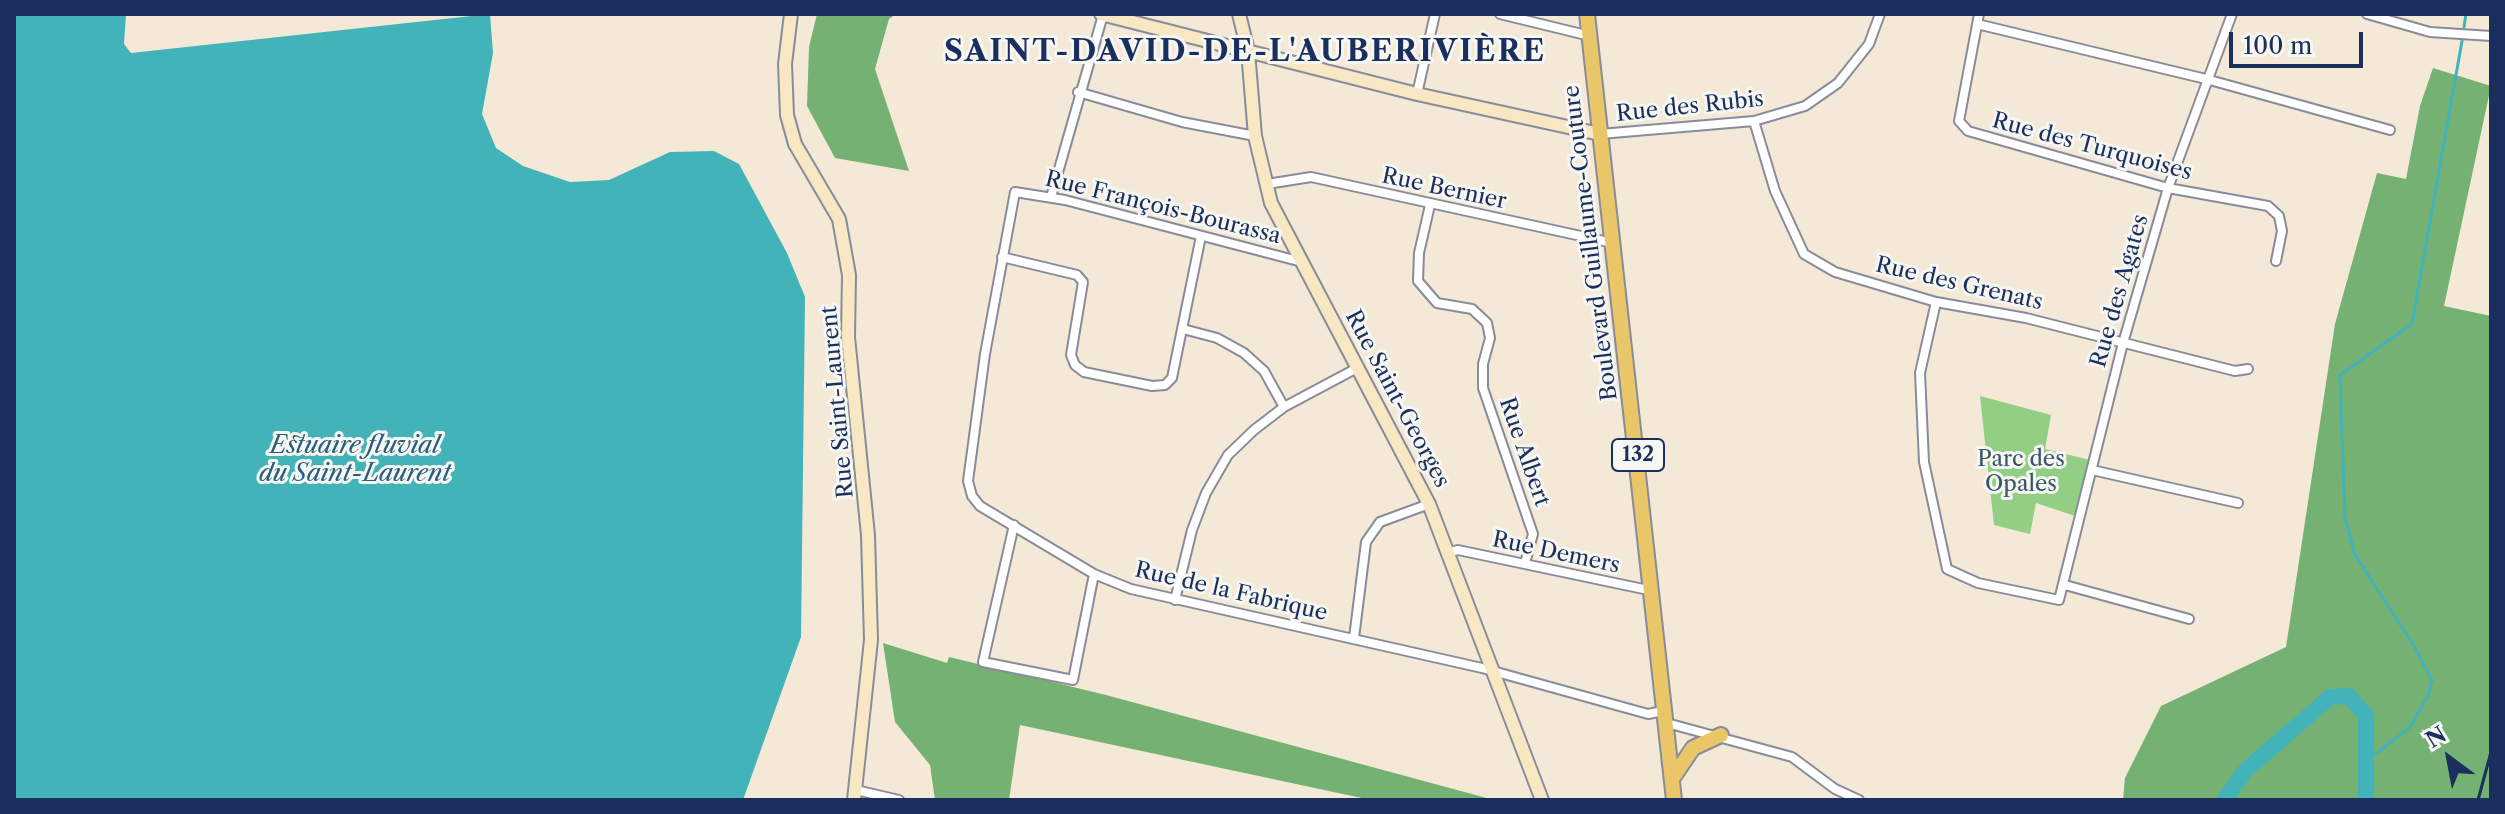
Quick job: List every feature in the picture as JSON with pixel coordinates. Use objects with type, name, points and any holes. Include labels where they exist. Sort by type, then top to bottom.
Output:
[{"type":"main road","name":"Boulevard Guillaume-Couture","points":[[1587,14],[1674,800]]},
{"type":"main road","points":[[1672,779],[1693,748],[1721,735]]},
{"type":"street","name":"Rue Saint-Laurent","points":[[791,14],[785,64],[789,128],[795,144],[834,207],[844,234],[849,264],[848,337],[868,535],[871,640],[855,795]]},
{"type":"street","points":[[1051,197],[1102,14],[1142,19],[1248,51],[1417,94],[1600,134]]},
{"type":"street","name":"Rue Saint-Georges","points":[[1239,14],[1248,51],[1255,136],[1271,203],[1429,504],[1450,552],[1542,800]]},
{"type":"street","points":[[1417,94],[1435,14]]},
{"type":"street","points":[[1500,14],[1590,36]]},
{"type":"street","name":"Rue des Rubis","points":[[1600,134],[1754,121],[1805,106],[1838,83],[1869,44],[1880,14]]},
{"type":"street","name":"Rue des Turquoises","points":[[1979,14],[1959,121],[1968,131],[2168,188],[2268,206],[2279,216],[2282,231],[2276,261]]},
{"type":"street","name":"Rue des Agates","points":[[2065,585],[2123,343],[2168,188],[2232,14]]},
{"type":"street","points":[[2367,14],[2430,32],[2491,36]]},
{"type":"street","points":[[1977,24],[2206,79],[2390,130]]},
{"type":"street","points":[[1078,92],[1182,122],[1255,136]]},
{"type":"street","name":"Rue des Grenats","points":[[1754,121],[1775,191],[1804,254],[1835,272],[1936,302],[2026,318],[2235,371],[2248,369]]},
{"type":"street","name":"Rue Bernier","points":[[1267,184],[1311,177],[1613,243]]},
{"type":"street","name":"Rue François-Bourassa","points":[[1015,192],[1051,197],[1302,262]]},
{"type":"street","name":"Rue de la Fabrique","points":[[1015,192],[968,481],[972,496],[980,506],[1094,574],[1131,589],[1495,671],[1663,716],[1792,757],[1835,789],[1859,800]]},
{"type":"street","name":"Rue Albert","points":[[1430,205],[1419,253],[1418,281],[1437,303],[1472,309],[1487,323],[1490,338],[1483,364],[1483,388],[1533,534],[1525,563]]},
{"type":"street","points":[[1002,257],[1077,275],[1083,282],[1071,355],[1075,365],[1084,372],[1152,386],[1165,385],[1172,378],[1201,236]]},
{"type":"street","points":[[1936,302],[1920,373],[1924,462],[1947,569],[1978,583],[2059,600],[2065,585],[2189,619]]},
{"type":"street","points":[[1183,329],[1217,338],[1244,353],[1264,371],[1284,407]]},
{"type":"street","points":[[1175,600],[1192,530],[1206,493],[1228,455],[1284,407],[1359,367]]},
{"type":"street","points":[[2092,470],[2238,503]]},
{"type":"street","points":[[1354,638],[1366,542],[1380,522],[1429,504]]},
{"type":"street","points":[[1014,525],[983,662],[1073,680],[1094,574]]},
{"type":"street","name":"Rue Demers","points":[[1450,552],[1458,550],[1653,591]]},
{"type":"street","points":[[855,795],[899,800]]},
{"type":"green space","points":[[817,14],[896,14],[889,19],[875,69],[909,171],[835,158],[807,106],[809,47]]},
{"type":"green space","points":[[2433,68],[2491,86],[2444,306],[2491,316],[2491,800],[2123,800],[2125,778],[2161,706],[2286,647],[2335,324],[2377,173],[2406,179],[2420,106]]},
{"type":"green space","name":"Parc des Opales","points":[[1980,396],[2051,415],[2045,449],[2094,461],[2081,518],[2036,503],[2030,534],[1994,525]]},
{"type":"green space","points":[[883,643],[947,663],[949,657],[1106,695],[1494,800],[1371,800],[1020,725],[1009,800],[935,800],[930,765],[895,722]]},
{"type":"water","name":"Estuaire fluvial du Saint-Laurent","points":[[14,14],[126,14],[124,44],[131,53],[490,14],[493,53],[482,114],[496,148],[523,166],[570,182],[609,180],[670,152],[714,151],[739,164],[787,253],[805,297],[801,637],[743,800],[14,800]]},
{"type":"waterway","points":[[2464,27],[2466,14]]},
{"type":"waterway","points":[[2368,752],[2377,753],[2410,727],[2428,696],[2432,680],[2414,646],[2355,555],[2345,519],[2340,375],[2412,324],[2462,41]]},
{"type":"waterway","points":[[2224,800],[2245,771],[2330,697],[2349,696],[2366,716],[2366,800]]},
{"type":"railway","points":[[2478,800],[2491,752]]},
{"type":"district","name":"SAINT-DAVID-DE-L'AUBERIVIÈRE","points":[[1245,52]]}]
